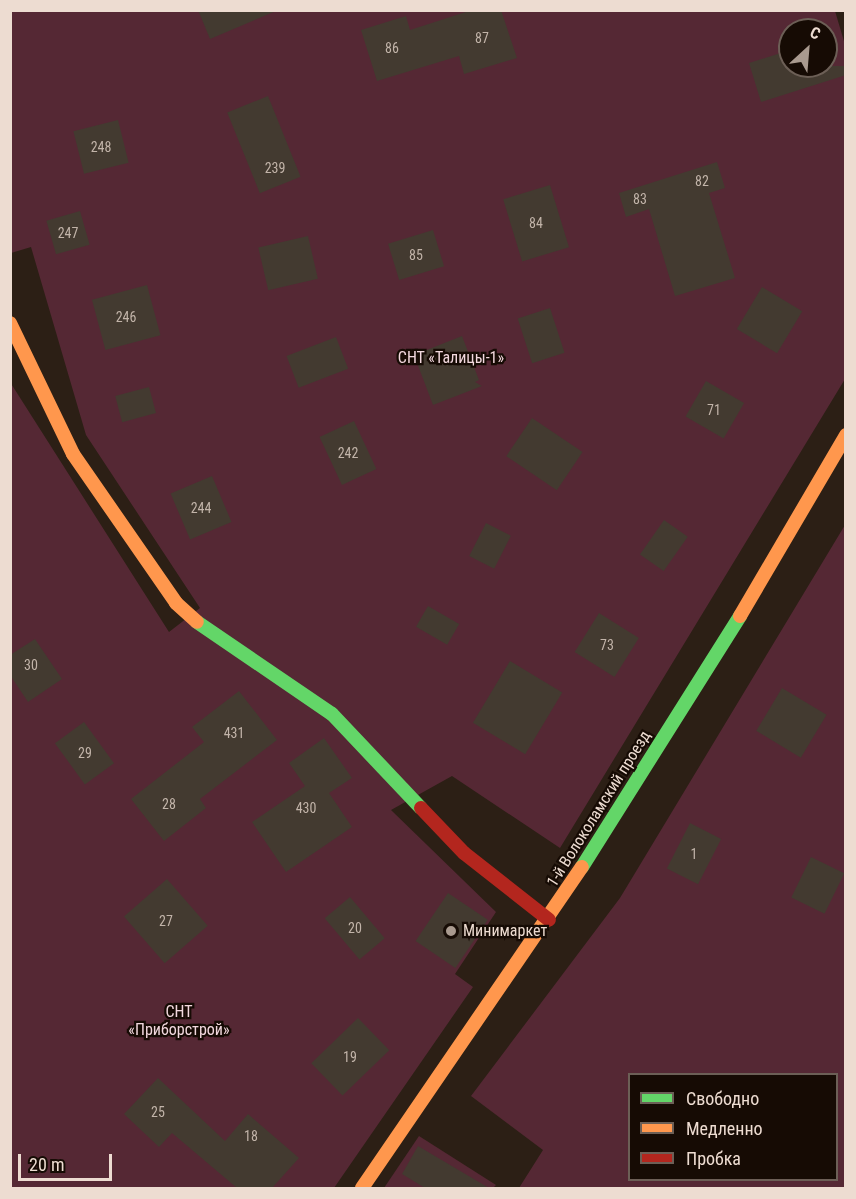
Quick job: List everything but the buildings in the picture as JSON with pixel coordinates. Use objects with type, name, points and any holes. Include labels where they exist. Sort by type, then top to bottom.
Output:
[{"type":"street","points":[[10,322],[73,454],[176,603],[211,634],[332,714],[464,852],[549,920]]},
{"type":"street","name":"1-й Волоколамский проезд","points":[[362,1188],[549,920],[739,618],[846,435]]},
{"type":"green space","name":"СНТ «Талицы-1»","points":[[11,11],[835,11],[837,18],[778,18],[778,78],[838,78],[838,21],[846,48],[845,379],[560,848],[452,776],[391,810],[496,912],[455,974],[473,987],[334,1188],[11,1188],[10,382],[169,632],[200,608],[86,435],[31,247],[11,253]]},
{"type":"green space","points":[[845,525],[845,1188],[519,1188],[543,1150],[471,1096],[620,898]]},
{"type":"green space","points":[[419,1136],[496,1185],[493,1188],[384,1188]]},
{"type":"traffic: fast","points":[[582,867],[740,616]]},
{"type":"traffic: fast","points":[[197,622],[332,714],[421,808]]},
{"type":"traffic: slow","points":[[10,323],[73,454],[176,603],[197,622]]},
{"type":"traffic: slow","points":[[740,616],[846,435]]},
{"type":"traffic: slow","points":[[362,1188],[582,867]]},
{"type":"traffic: jam","points":[[421,808],[464,853],[549,920]]},
{"type":"place","name":"Минимаркет","points":[[451,931]]},
{"type":"park label","name":"СНТ «Приборстрой»","points":[[179,1021]]}]
